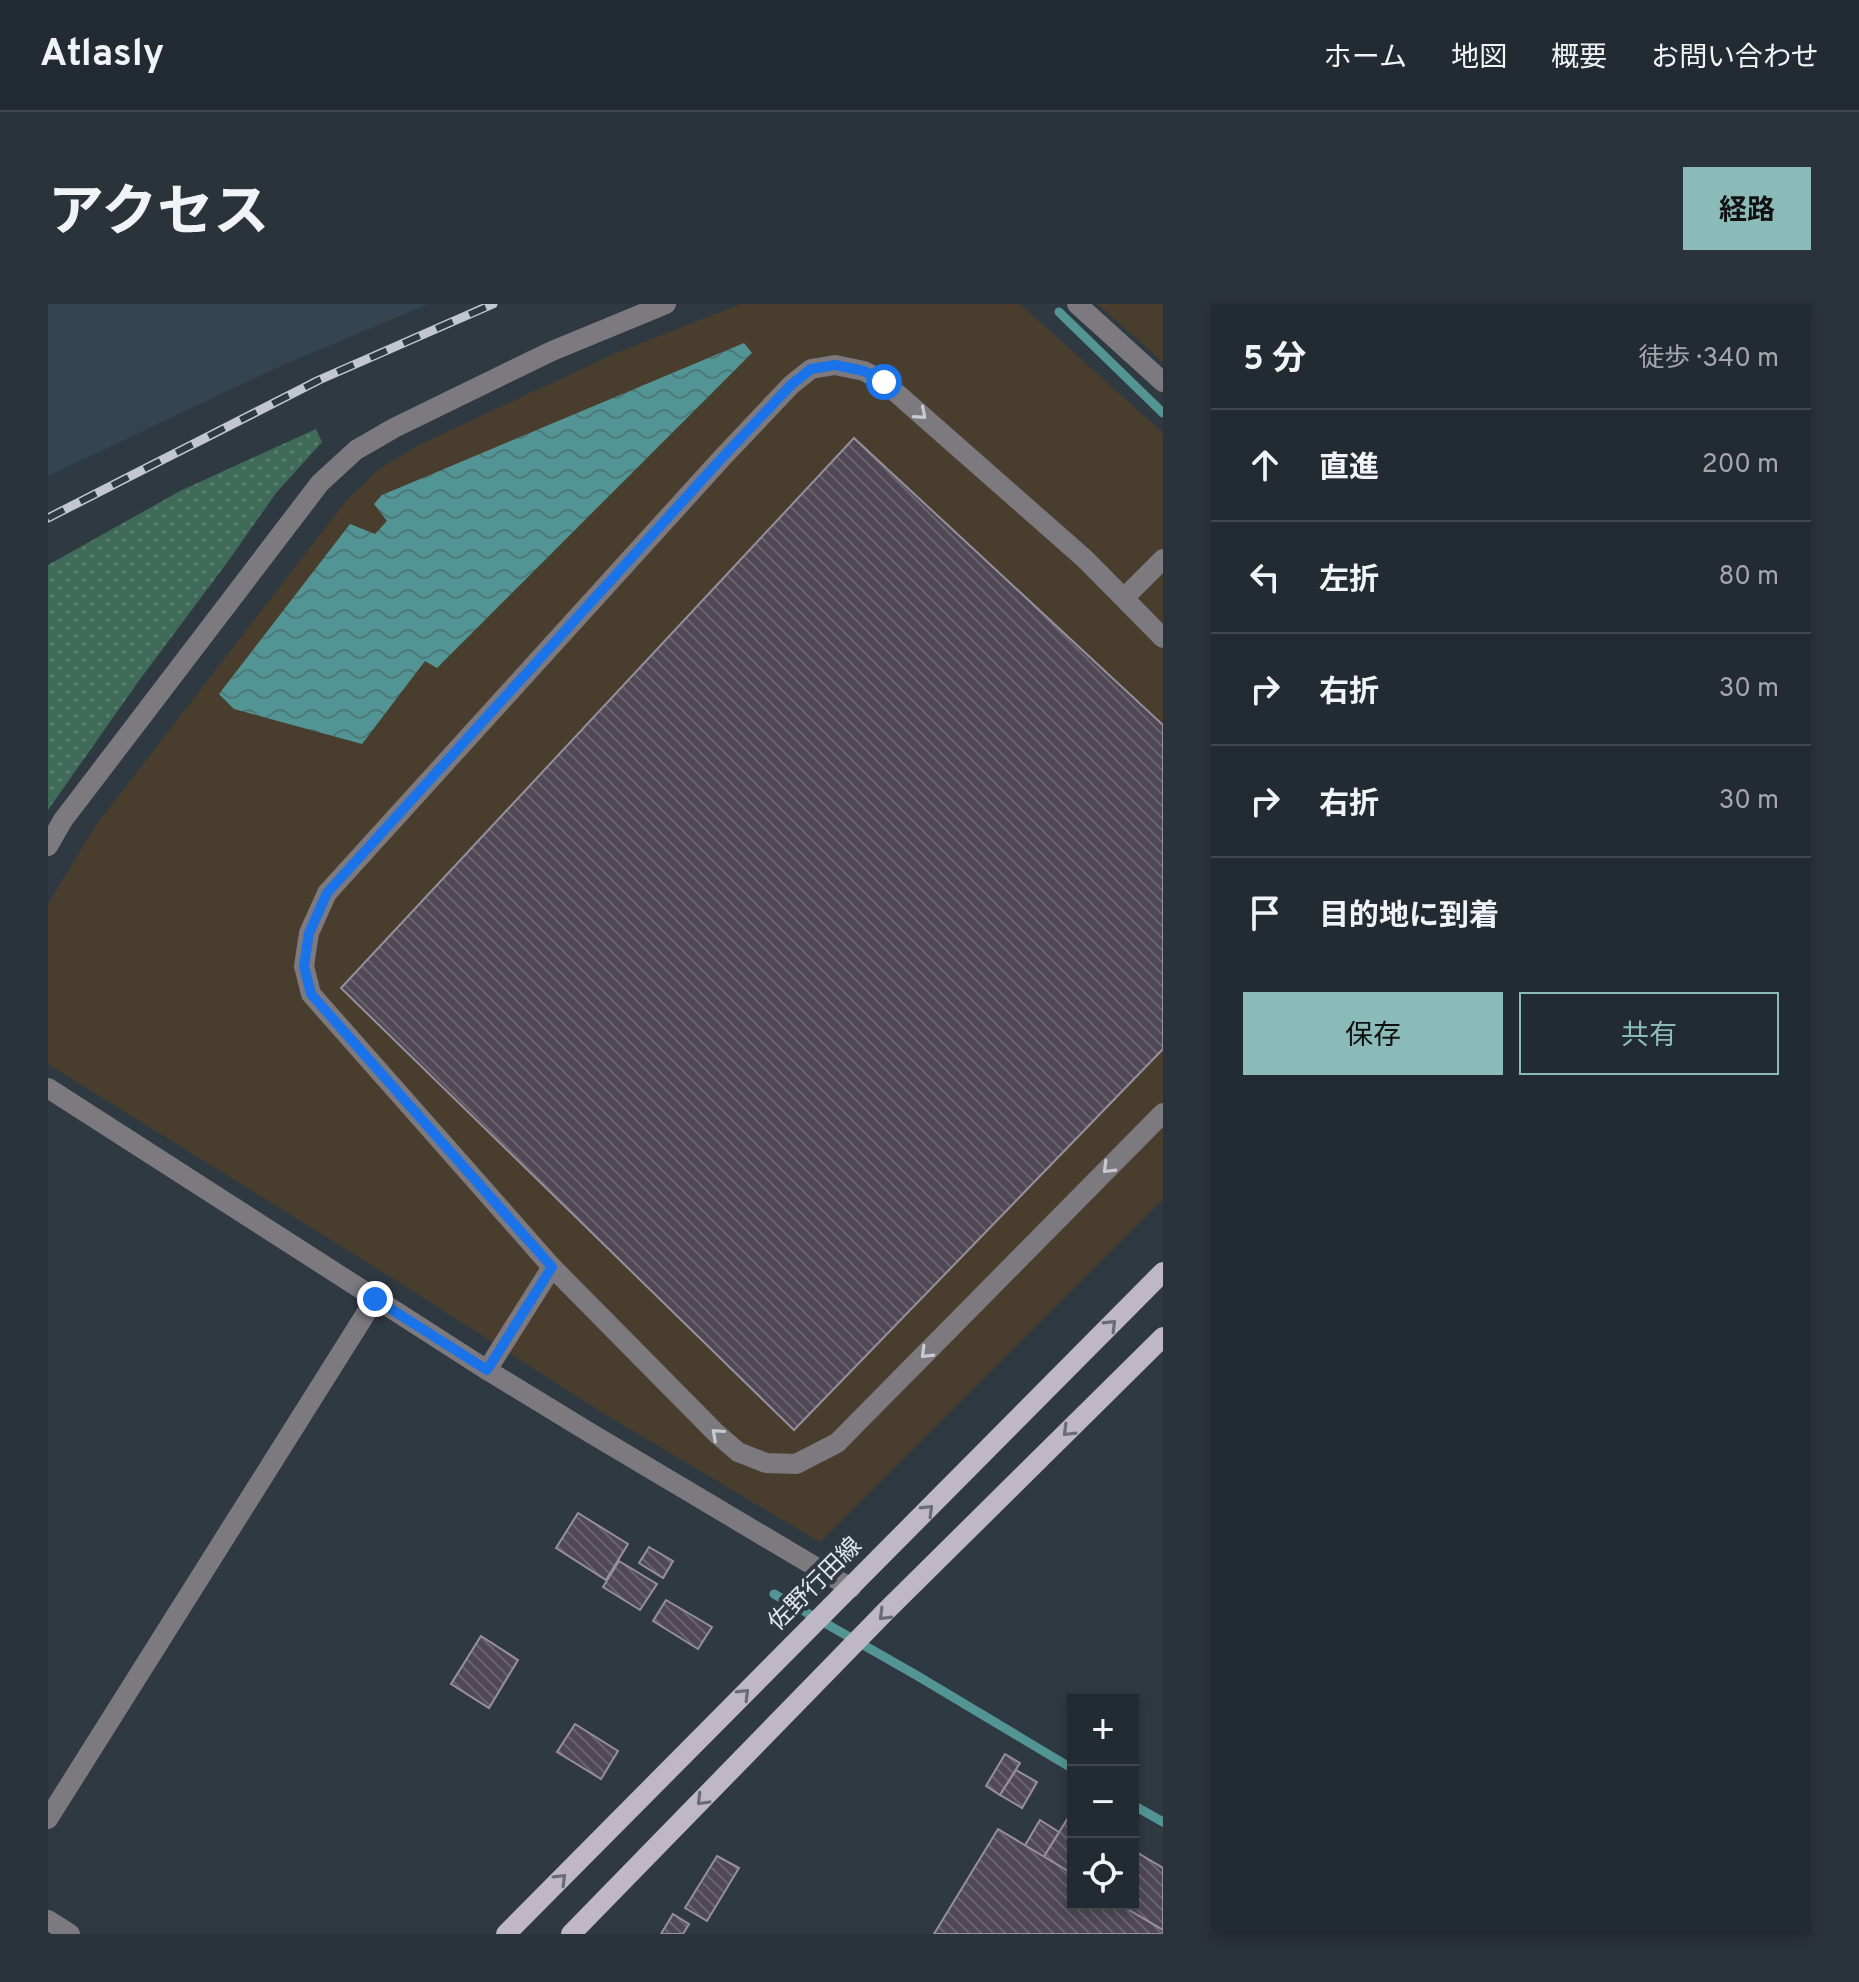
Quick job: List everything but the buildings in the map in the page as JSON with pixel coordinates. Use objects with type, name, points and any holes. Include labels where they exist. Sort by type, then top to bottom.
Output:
[{"type":"main road","name":"佐野行田線","points":[[506,1934],[1163,1272]]},
{"type":"main road","points":[[571,1934],[887,1610],[1163,1337]]},
{"type":"street","points":[[48,846],[73,808],[320,483],[334,469],[356,450],[394,428],[552,351],[666,304]]},
{"type":"street","points":[[1077,304],[1163,382]]},
{"type":"street","points":[[1163,638],[1085,559],[884,382],[864,371],[835,365],[811,369],[791,385],[721,459],[327,893],[309,933],[304,966],[311,994],[552,1267],[716,1433],[738,1452],[766,1463],[796,1464],[837,1443],[1163,1113]]},
{"type":"street","points":[[1124,598],[1163,559]]},
{"type":"street","points":[[48,1088],[487,1370],[851,1588]]},
{"type":"street","points":[[487,1370],[552,1267]]},
{"type":"street","points":[[48,1819],[375,1299]]},
{"type":"street","points":[[48,1920],[70,1934]]},
{"type":"shaded area","points":[[48,304],[428,304],[274,369],[48,476]]},
{"type":"shaded area","points":[[741,304],[1020,304],[1163,433],[1163,1199],[820,1542],[598,1410],[48,1064],[48,904],[96,825],[346,501],[379,469],[417,446],[616,353]]},
{"type":"shaded area","points":[[1097,304],[1163,304],[1163,362]]},
{"type":"shaded area","points":[[316,429],[322,442],[276,493],[48,810],[48,565],[180,491]]},
{"type":"water","points":[[744,343],[752,353],[437,668],[425,661],[362,744],[234,709],[219,694],[350,524],[375,534],[387,521],[374,504],[382,495]]},
{"type":"waterway","points":[[1059,312],[1163,413]]},
{"type":"waterway","points":[[774,1594],[1068,1766]]},
{"type":"waterway","points":[[1139,1808],[1163,1822]]},
{"type":"railway","points":[[48,518],[319,380],[493,304]]},
{"type":"route","points":[[375,1299],[487,1370],[552,1267],[311,994],[304,966],[309,933],[327,893],[791,385],[811,369],[835,365],[864,371],[884,382]]}]
